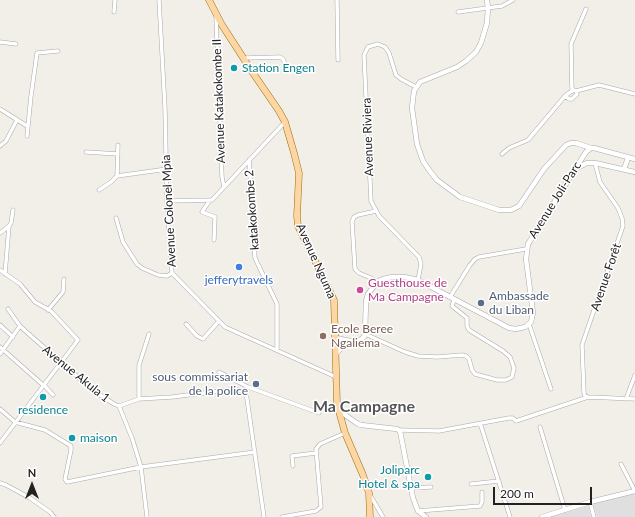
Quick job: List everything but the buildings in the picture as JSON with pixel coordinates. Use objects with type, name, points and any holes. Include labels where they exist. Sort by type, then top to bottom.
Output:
[{"type":"main road","name":"Avenue Nguma","points":[[208,0],[216,15],[277,106],[285,122],[298,168],[298,226],[334,300],[336,338],[336,396],[338,410],[345,433],[369,493],[370,517]]},
{"type":"street","points":[[114,12],[115,0]]},
{"type":"street","name":"Avenue Colonel Mpia","points":[[159,0],[167,169],[167,201],[172,273],[219,321],[233,331],[336,377]]},
{"type":"street","points":[[337,0],[338,60]]},
{"type":"street","points":[[487,0],[487,22],[481,43],[472,56],[451,70],[420,82],[416,87],[412,102],[417,144],[425,164],[437,180],[465,199],[503,211],[514,210],[522,203],[544,169],[566,145],[576,143],[635,159]]},
{"type":"street","points":[[458,12],[502,6],[513,0]]},
{"type":"street","points":[[565,96],[571,99],[577,94],[574,91],[571,44],[586,9]]},
{"type":"street","name":"Avenue Katakokombe II","points":[[216,15],[222,177],[224,187]]},
{"type":"street","points":[[0,42],[16,44]]},
{"type":"street","name":"Avenue Riviera","points":[[416,87],[396,75],[389,53],[385,47],[378,44],[368,47],[364,55],[371,201],[376,212],[419,258],[421,264],[418,280]]},
{"type":"street","points":[[27,136],[27,126],[38,53],[58,51]]},
{"type":"street","points":[[244,58],[280,57],[283,59],[285,64]]},
{"type":"street","points":[[502,154],[509,148],[526,142],[565,96],[574,91],[599,85],[635,94]]},
{"type":"street","points":[[0,109],[27,126]]},
{"type":"street","points":[[0,146],[6,141],[17,120]]},
{"type":"street","points":[[214,240],[215,217],[202,212],[210,200],[214,198],[285,122]]},
{"type":"street","points":[[117,176],[118,145]]},
{"type":"street","name":"Avenue Joli-Parc","points":[[529,324],[533,308],[526,249],[530,239],[586,152],[591,148]]},
{"type":"street","points":[[86,152],[118,154]]},
{"type":"street","points":[[624,169],[628,158]]},
{"type":"street","name":"katakokombe 2","points":[[249,160],[255,258],[277,304],[277,350]]},
{"type":"street","points":[[577,168],[586,164],[596,163],[635,172]]},
{"type":"street","name":"Avenue Forêt","points":[[587,396],[581,352],[582,345],[623,226],[618,208],[600,182],[596,163]]},
{"type":"street","points":[[99,190],[117,176],[167,169]]},
{"type":"street","points":[[167,201],[210,200]]},
{"type":"street","points":[[5,274],[9,226],[11,223],[13,210]]},
{"type":"street","points":[[376,212],[358,215],[354,217],[352,222],[356,269],[359,273],[377,282]]},
{"type":"street","points":[[116,218],[123,242],[136,264],[158,275],[167,276],[172,273]]},
{"type":"street","points":[[0,233],[9,226]]},
{"type":"street","points":[[365,334],[405,352],[418,356],[437,357],[464,355],[469,359],[472,370],[475,374],[497,380],[509,379],[513,375],[514,368],[510,357],[469,330],[467,326],[467,318],[452,306],[452,299],[470,265],[475,259],[526,249]]},
{"type":"street","points":[[0,270],[20,284],[35,302],[48,310],[78,340],[0,443]]},
{"type":"street","points":[[336,338],[350,341],[360,340],[365,334],[366,301],[368,294],[377,282],[383,279],[398,276],[418,280],[509,328],[520,329],[529,324],[551,389]]},
{"type":"street","points":[[48,310],[63,292],[64,279]]},
{"type":"street","name":"Avenue Akula 1","points":[[8,309],[20,326],[94,391],[108,401],[119,406],[139,400],[236,389],[246,392]]},
{"type":"street","points":[[186,324],[197,336],[202,339],[219,321]]},
{"type":"street","points":[[0,324],[13,337]]},
{"type":"street","points":[[0,354],[1,348],[13,337],[20,326]]},
{"type":"street","points":[[139,400],[139,364],[149,334]]},
{"type":"street","points":[[336,354],[350,341]]},
{"type":"street","points":[[1,348],[44,385],[53,395]]},
{"type":"street","points":[[219,372],[248,387],[319,413]]},
{"type":"street","points":[[626,399],[635,375]]},
{"type":"street","points":[[248,387],[246,392],[264,517]]},
{"type":"street","points":[[338,410],[361,425],[399,430],[439,431],[509,418],[513,418],[516,421],[587,396],[635,399]]},
{"type":"street","points":[[119,406],[132,438],[140,468],[147,517]]},
{"type":"street","points":[[0,410],[15,422],[45,430],[71,446],[65,479],[66,482],[140,468],[255,452]]},
{"type":"street","points":[[478,424],[481,426],[510,517]]},
{"type":"street","points":[[540,427],[565,510]]},
{"type":"street","points":[[399,430],[414,503],[418,511],[426,517]]},
{"type":"street","points":[[282,517],[316,511],[321,507],[316,453],[317,446],[345,433]]},
{"type":"street","points":[[293,466],[292,456],[316,453]]},
{"type":"street","points":[[543,517],[635,490],[621,464]]},
{"type":"street","points":[[470,484],[499,481]]},
{"type":"street","points":[[0,483],[30,498],[50,512],[54,517]]},
{"type":"street","points":[[411,488],[431,487]]},
{"type":"street","points":[[418,511],[480,506],[482,502],[482,492]]},
{"type":"street","points":[[369,493],[383,517]]},
{"type":"street","points":[[590,502],[594,517]]},
{"type":"shaded area","points":[[635,491],[635,517],[597,517],[593,504]]},
{"type":"shaded area","points":[[588,506],[591,517],[552,517],[565,513]]},
{"type":"place","name":"Station Engen","points":[[234,68]]},
{"type":"place","name":"jefferytravels","points":[[239,267]]},
{"type":"place","name":"Guesthouse de Ma Campagne","points":[[360,290]]},
{"type":"place","name":"Ambassade du Liban","points":[[481,303]]},
{"type":"place","name":"Ecole Beree Ngaliema","points":[[323,336]]},
{"type":"place","name":"sous commissariat de la police","points":[[256,384]]},
{"type":"place","name":"residence","points":[[43,397]]},
{"type":"place","name":"maison","points":[[72,438]]},
{"type":"place","name":"Joliparc Hotel & spa","points":[[428,477]]},
{"type":"district","name":"Ma Campagne","points":[[364,407]]}]
